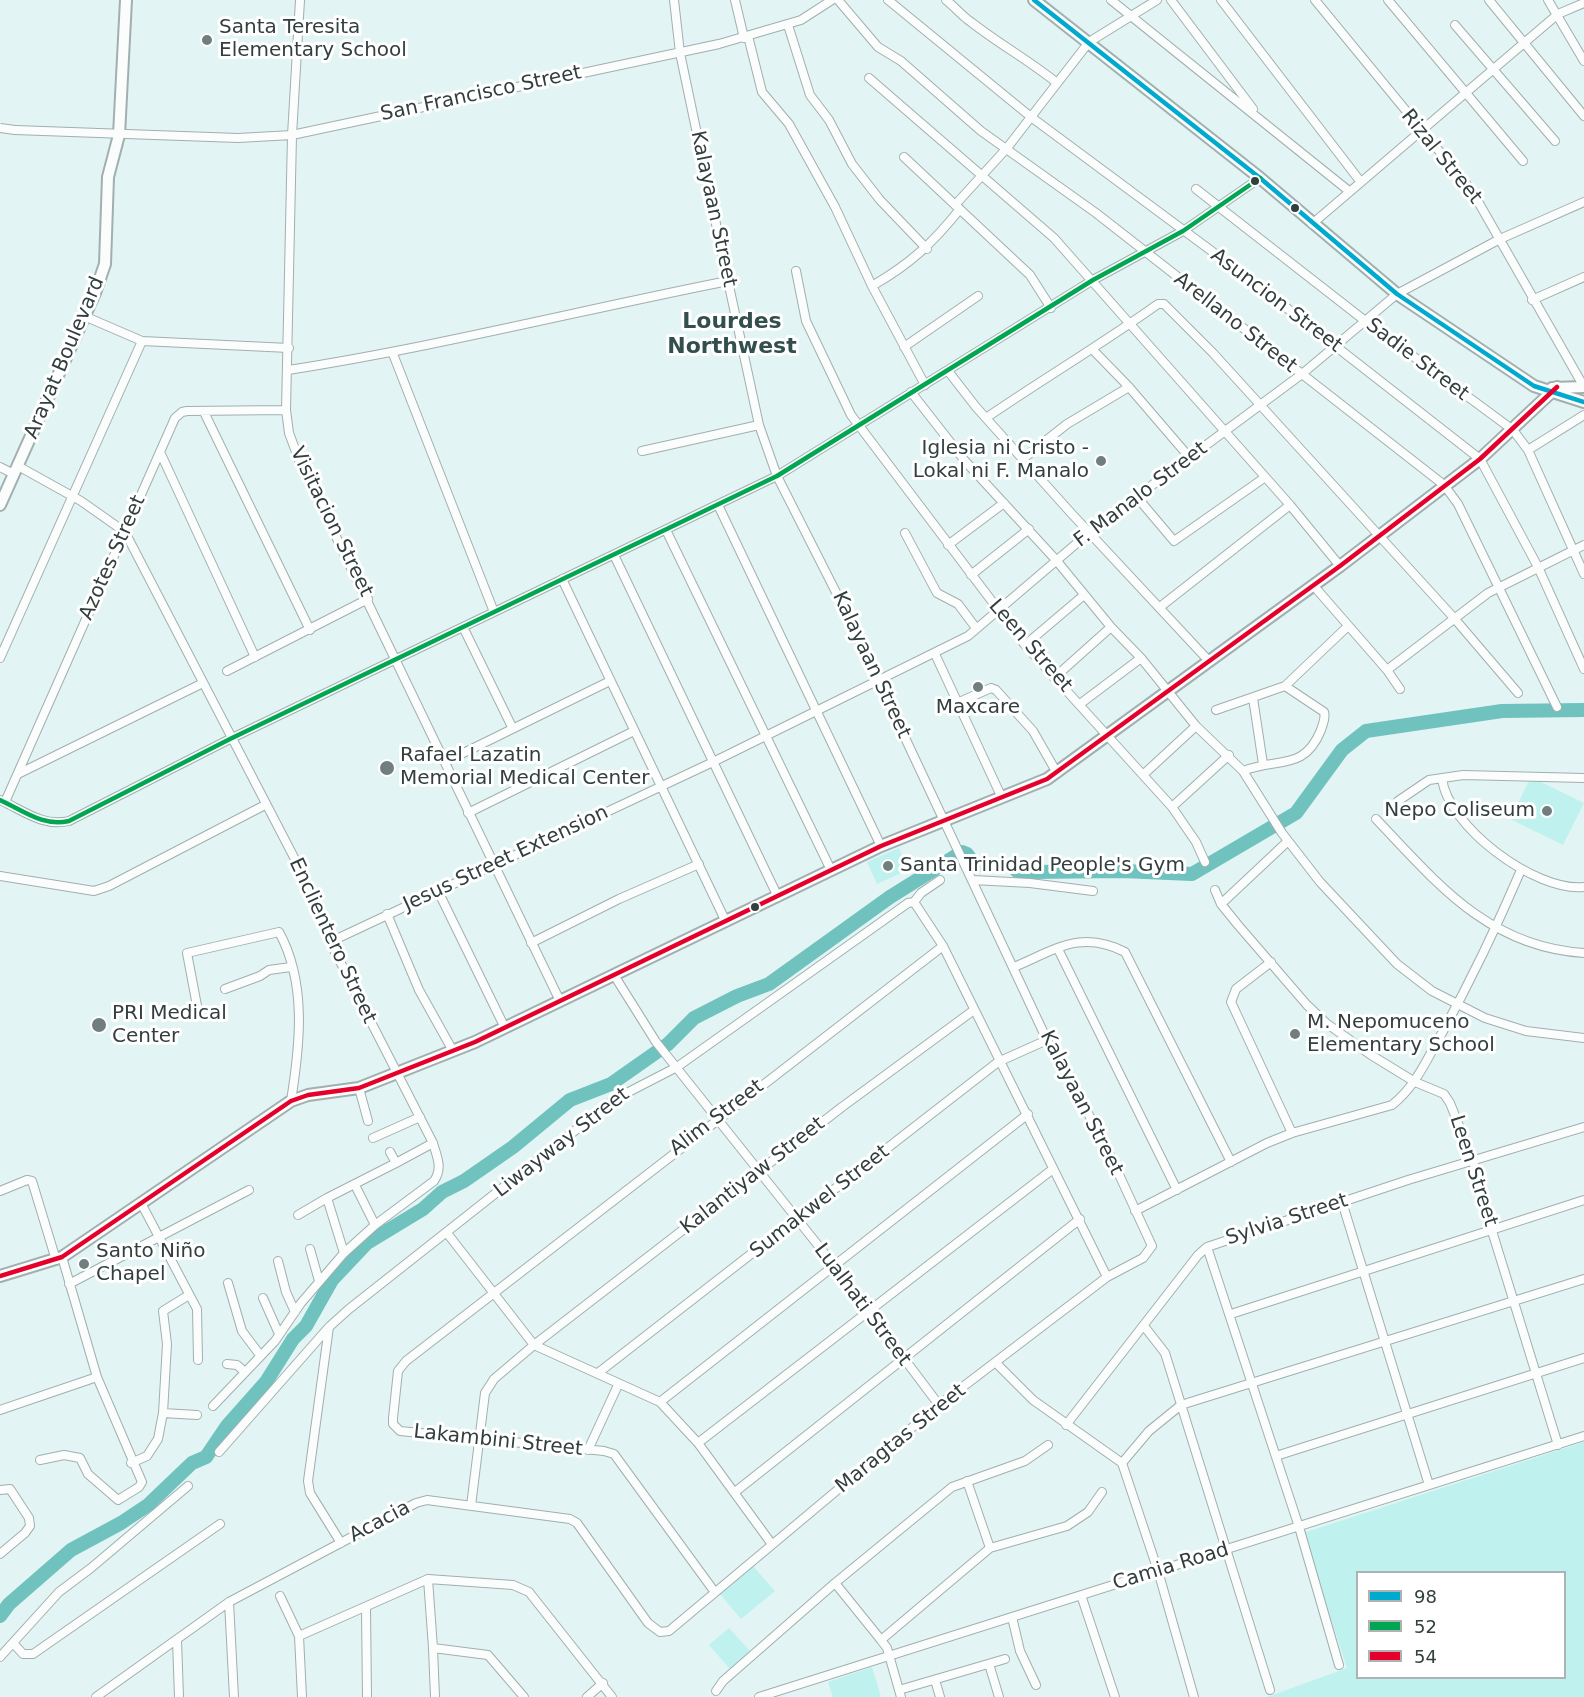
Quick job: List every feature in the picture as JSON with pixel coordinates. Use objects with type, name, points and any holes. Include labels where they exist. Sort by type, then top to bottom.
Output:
[{"type":"main road","name":"Arayat Boulevard","points":[[0,505],[105,264],[108,177],[119,135],[126,0]]},
{"type":"main road","points":[[1034,0],[1260,178],[1397,294],[1539,388],[1555,390],[1584,387]]},
{"type":"main road","points":[[0,1276],[59,1258],[291,1101],[308,1095],[359,1088],[453,1051],[726,922],[880,846],[1002,798],[1057,773],[1208,660],[1340,566],[1480,459],[1555,390]]},
{"type":"main road","points":[[1555,390],[1584,402]]},
{"type":"street","name":"Visitacion Street","points":[[300,0],[292,135],[286,410],[289,433],[299,460],[560,1001]]},
{"type":"street","name":"Kalayaan Street","points":[[674,0],[680,53],[728,281],[759,424],[777,476],[845,610],[1047,1040],[1104,1142],[1152,1245]]},
{"type":"street","points":[[735,0],[762,93],[789,124],[835,207],[872,286],[925,385]]},
{"type":"street","name":"San Francisco Street","points":[[0,127],[15,130],[119,135],[238,138],[292,135],[746,37],[788,25],[815,14],[832,0]]},
{"type":"street","name":"Arellano Street","points":[[838,0],[878,47],[901,61],[981,131],[1096,213],[1444,485],[1458,504],[1501,587],[1557,707]]},
{"type":"street","name":"Asuncion Street","points":[[888,0],[1031,117],[1334,344],[1480,459],[1538,567],[1584,669]]},
{"type":"street","points":[[946,0],[971,22],[1058,82]]},
{"type":"street","points":[[1112,0],[1258,115],[1349,191]]},
{"type":"street","points":[[1116,0],[1122,8]]},
{"type":"street","points":[[872,286],[902,269],[927,249],[982,175],[1007,148],[1089,42],[1129,15],[1157,0]]},
{"type":"street","points":[[1171,0],[1258,115]]},
{"type":"street","points":[[1221,0],[1360,181]]},
{"type":"street","name":"Rizal Street","points":[[1315,0],[1419,130],[1472,191],[1532,300],[1584,387]]},
{"type":"street","points":[[1388,0],[1523,161]]},
{"type":"street","points":[[1489,0],[1584,116]]},
{"type":"street","points":[[1548,0],[1584,61]]},
{"type":"street","points":[[1312,224],[1419,130],[1467,94],[1558,14],[1584,3]]},
{"type":"street","points":[[788,25],[810,94],[829,120],[852,164],[880,200],[927,249]]},
{"type":"street","points":[[1455,25],[1555,141]]},
{"type":"street","points":[[869,78],[1054,238],[1290,505],[1340,566]]},
{"type":"street","points":[[0,127],[0,135]]},
{"type":"street","points":[[904,157],[1029,275],[1051,308]]},
{"type":"street","points":[[2,801],[43,822],[53,824],[69,821],[231,739],[777,476],[1093,280],[1183,231],[1260,178]]},
{"type":"street","name":"Sadie Street","points":[[1196,189],[1364,320],[1513,430],[1528,450],[1584,573]]},
{"type":"street","name":"F. Manalo Street","points":[[877,682],[934,654],[976,628],[1090,532],[1302,374],[1334,344],[1397,294],[1500,239],[1584,202]]},
{"type":"street","name":"Leen Street","points":[[796,272],[806,321],[845,406],[1025,645],[1172,807],[1196,842],[1204,862]]},
{"type":"street","points":[[1532,300],[1584,277]]},
{"type":"street","points":[[288,370],[393,354],[564,317],[592,308],[728,281]]},
{"type":"street","points":[[904,347],[978,296]]},
{"type":"street","points":[[986,418],[1046,377],[1092,350],[1158,303],[1164,304],[1213,353],[1454,618],[1518,693]]},
{"type":"street","points":[[84,316],[142,341],[289,348]]},
{"type":"street","points":[[0,658],[142,341]]},
{"type":"street","points":[[1092,350],[1129,387],[1190,458]]},
{"type":"street","points":[[393,354],[494,612]]},
{"type":"street","points":[[948,371],[986,418],[1208,660]]},
{"type":"street","points":[[1024,458],[1067,424],[1129,387]]},
{"type":"street","points":[[911,392],[965,461],[1029,529],[1111,627],[1142,658],[1196,726],[1229,755],[1243,771],[1288,841],[1375,943],[1403,969],[1432,991],[1457,1005],[1510,1027],[1584,1038]]},
{"type":"street","name":"Azotes Street","points":[[2,801],[20,773],[178,414],[187,411],[286,410]]},
{"type":"street","points":[[204,412],[310,630]]},
{"type":"street","points":[[1528,450],[1584,415]]},
{"type":"street","points":[[642,451],[759,424]]},
{"type":"street","points":[[160,452],[255,657]]},
{"type":"street","name":"Enclientero Street","points":[[0,467],[16,470],[74,497],[125,532],[300,869],[330,942],[434,1143],[440,1167],[437,1177],[375,1225],[344,1253],[319,1281],[279,1334],[213,1406]]},
{"type":"street","points":[[1136,496],[1174,541],[1264,478]]},
{"type":"street","points":[[948,545],[1004,503]]},
{"type":"street","points":[[718,505],[818,710],[880,846]]},
{"type":"street","points":[[1160,607],[1290,505]]},
{"type":"street","points":[[971,575],[1029,529]]},
{"type":"street","points":[[666,530],[831,870]]},
{"type":"street","points":[[905,532],[937,593],[958,604],[976,628]]},
{"type":"street","points":[[1387,670],[1488,592],[1584,545]]},
{"type":"street","points":[[614,555],[778,897]]},
{"type":"street","points":[[562,579],[726,922]]},
{"type":"street","points":[[1313,585],[1347,627],[1387,670],[1400,689]]},
{"type":"street","points":[[1025,645],[1084,595]]},
{"type":"street","points":[[227,671],[368,599]]},
{"type":"street","points":[[464,627],[512,727]]},
{"type":"street","points":[[1054,678],[1111,627]]},
{"type":"street","points":[[1216,710],[1285,686],[1347,627]]},
{"type":"street","points":[[934,654],[1002,798]]},
{"type":"street","points":[[1080,704],[1142,658]]},
{"type":"street","points":[[445,762],[512,727],[610,681]]},
{"type":"street","name":"Jesus Street Extension","points":[[330,942],[713,762],[877,682]]},
{"type":"street","points":[[20,773],[203,683]]},
{"type":"street","points":[[1243,771],[1263,764],[1284,763],[1303,756],[1311,749],[1325,719],[1324,712],[1285,686]]},
{"type":"street","points":[[957,703],[991,688],[996,690],[1033,731],[1057,773]]},
{"type":"street","points":[[1253,698],[1263,764]]},
{"type":"street","points":[[1144,774],[1196,726]]},
{"type":"street","points":[[468,813],[634,731]]},
{"type":"street","points":[[1172,807],[1229,755]]},
{"type":"street","points":[[1398,801],[1423,783],[1463,775],[1584,779]]},
{"type":"street","points":[[1442,778],[1443,793],[1454,810],[1481,838],[1521,870],[1562,885],[1584,887]]},
{"type":"street","points":[[0,876],[94,891],[108,886],[265,805]]},
{"type":"street","points":[[1376,819],[1453,899],[1496,927],[1533,944],[1584,952]]},
{"type":"street","points":[[1221,904],[1288,841]]},
{"type":"street","points":[[531,943],[618,899],[699,864]]},
{"type":"street","points":[[1135,1211],[1292,1133],[1392,1105],[1415,1082],[1496,927],[1521,870]]},
{"type":"street","name":"Liwayway Street","points":[[219,1452],[329,1327],[615,1099],[677,1067],[908,903],[914,902],[921,893],[940,880]]},
{"type":"street","points":[[973,880],[1030,883],[1093,891]]},
{"type":"street","name":"Leen Street","points":[[1215,890],[1221,904],[1307,1005],[1326,1023],[1351,1042],[1415,1082],[1444,1094],[1450,1103],[1473,1161],[1492,1231],[1516,1301],[1558,1445]]},
{"type":"street","points":[[438,891],[505,1028]]},
{"type":"street","points":[[914,902],[942,946],[998,1062],[1028,1114],[1107,1277]]},
{"type":"street","points":[[387,914],[419,990],[453,1051]]},
{"type":"street","points":[[198,1011],[187,956],[189,952],[279,932],[288,948],[297,996],[300,1035],[291,1101]]},
{"type":"street","points":[[1014,967],[1078,940],[1092,940],[1125,952],[1231,1162]]},
{"type":"street","name":"Alim Street","points":[[493,1292],[942,946]]},
{"type":"street","points":[[1058,950],[1177,1190]]},
{"type":"street","points":[[1271,962],[1236,989],[1231,1002],[1292,1133]]},
{"type":"street","points":[[225,989],[260,976],[269,970],[291,967]]},
{"type":"street","name":"Lualhati Street","points":[[614,975],[668,1058],[832,1264],[939,1405]]},
{"type":"street","name":"Kalantiyaw Street","points":[[471,1506],[488,1386],[534,1345],[974,1010]]},
{"type":"street","name":"Sumakwel Street","points":[[598,1373],[998,1062],[1047,1040]]},
{"type":"street","points":[[359,1088],[368,1121]]},
{"type":"street","points":[[660,1402],[832,1264],[1028,1114]]},
{"type":"street","points":[[373,1138],[420,1118]]},
{"type":"street","name":"Sylvia Street","points":[[1066,1425],[1198,1255],[1207,1247],[1342,1202],[1584,1127]]},
{"type":"street","points":[[298,1215],[434,1143]]},
{"type":"street","points":[[390,1152],[396,1163]]},
{"type":"street","points":[[698,1443],[1053,1169]]},
{"type":"street","points":[[0,1191],[27,1180],[32,1181],[69,1284],[96,1377],[131,1463],[141,1476],[142,1482],[139,1487],[118,1500],[88,1474],[80,1458],[64,1455],[40,1460]]},
{"type":"street","points":[[355,1185],[375,1225]]},
{"type":"street","points":[[69,1284],[249,1190]]},
{"type":"street","points":[[327,1198],[344,1253]]},
{"type":"street","points":[[1231,1314],[1584,1200]]},
{"type":"street","points":[[1342,1202],[1429,1485]]},
{"type":"street","points":[[141,1203],[197,1309],[198,1360]]},
{"type":"street","points":[[735,1491],[1080,1219]]},
{"type":"street","points":[[447,1233],[534,1345],[598,1373],[618,1385],[660,1402],[698,1443],[771,1543]]},
{"type":"street","name":"Maragtas Street","points":[[652,1627],[660,1632],[669,1631],[714,1590],[939,1405],[1107,1277],[1143,1258],[1152,1245]]},
{"type":"street","points":[[1207,1247],[1254,1383],[1339,1665]]},
{"type":"street","points":[[310,1249],[319,1281]]},
{"type":"street","points":[[278,1261],[286,1292],[295,1312]]},
{"type":"street","points":[[1122,1463],[1149,1431],[1181,1405],[1584,1279]]},
{"type":"street","points":[[228,1283],[242,1331],[260,1355]]},
{"type":"street","name":"Lakambini Street","points":[[493,1292],[400,1365],[393,1424],[400,1431],[609,1453],[620,1461],[714,1590]]},
{"type":"street","points":[[131,1463],[147,1456],[154,1448],[163,1413],[167,1344],[163,1311],[189,1295]]},
{"type":"street","points":[[263,1298],[279,1334]]},
{"type":"street","points":[[1144,1326],[1165,1353],[1270,1690]]},
{"type":"street","points":[[329,1327],[308,1481],[310,1493],[341,1543]]},
{"type":"street","points":[[1276,1456],[1584,1358]]},
{"type":"street","points":[[996,1363],[1033,1400],[1122,1463],[1158,1571],[1194,1697]]},
{"type":"street","points":[[227,1364],[237,1365],[245,1371]]},
{"type":"street","points":[[0,1410],[96,1377]]},
{"type":"street","points":[[588,1450],[618,1385]]},
{"type":"street","points":[[163,1413],[197,1415]]},
{"type":"street","name":"Camia Road","points":[[759,1697],[1584,1437]]},
{"type":"street","points":[[716,1691],[723,1682],[835,1583],[952,1487],[1025,1461],[1048,1445]]},
{"type":"street","points":[[967,1481],[990,1548]]},
{"type":"street","points":[[0,1658],[58,1592],[91,1568],[188,1486]]},
{"type":"street","points":[[0,1490],[10,1489],[28,1518],[30,1526],[0,1554]]},
{"type":"street","points":[[881,1640],[990,1548],[1067,1526],[1088,1512],[1102,1492]]},
{"type":"street","name":"Acacia","points":[[96,1697],[228,1602],[421,1501],[565,1517],[577,1523],[652,1627]]},
{"type":"street","points":[[13,1643],[23,1654],[33,1654],[220,1524]]},
{"type":"street","points":[[428,1579],[435,1697]]},
{"type":"street","points":[[299,1636],[428,1579],[522,1587],[603,1683],[612,1697]]},
{"type":"street","points":[[835,1583],[881,1640],[889,1655],[900,1694],[935,1680],[1005,1659]]},
{"type":"street","points":[[1081,1595],[1115,1697]]},
{"type":"street","points":[[280,1596],[299,1636],[302,1697]]},
{"type":"street","points":[[228,1602],[234,1697]]},
{"type":"street","points":[[366,1608],[366,1697]]},
{"type":"street","points":[[1012,1617],[1020,1651],[1036,1685]]},
{"type":"street","points":[[177,1640],[179,1697]]},
{"type":"street","points":[[433,1648],[488,1655],[524,1697]]},
{"type":"street","points":[[989,1664],[999,1697]]},
{"type":"street","points":[[935,1680],[940,1697]]},
{"type":"street","points":[[587,1697],[603,1683]]},
{"type":"shaded area","name":"Nepo Coliseum","points":[[1531,777],[1584,803],[1563,845],[1510,819]]},
{"type":"shaded area","name":"Santa Trinidad People's Gym","points":[[899,848],[908,870],[877,884],[867,862]]},
{"type":"shaded area","points":[[1584,1442],[1584,1697],[1267,1697],[1347,1668],[1303,1533]]},
{"type":"shaded area","points":[[752,1565],[775,1591],[741,1619],[719,1593]]},
{"type":"shaded area","points":[[729,1628],[750,1651],[730,1669],[709,1645]]},
{"type":"shaded area","points":[[872,1667],[881,1697],[833,1697],[828,1682]]},
{"type":"waterway","points":[[0,1616],[9,1604],[71,1550],[121,1523],[148,1505],[192,1463],[206,1457],[227,1426],[266,1382],[293,1339],[306,1326],[332,1280],[367,1243],[423,1209],[442,1192],[464,1181],[513,1147],[570,1100],[611,1084],[668,1044],[694,1018],[737,996],[769,984],[890,897],[962,852],[967,854],[975,865],[1012,866],[1017,871],[1192,874],[1296,813],[1342,750],[1366,731],[1502,711],[1584,710]]},
{"type":"transit line","name":"98","points":[[1034,0],[1260,178],[1397,294],[1534,386],[1584,402]]},
{"type":"transit line","name":"52","points":[[0,800],[42,820],[69,821],[230,739],[777,476],[1093,280],[1183,231],[1260,178]]},
{"type":"transit line","name":"54","points":[[0,1276],[62,1257],[291,1101],[308,1095],[359,1088],[475,1042],[881,846],[1047,779],[1340,566],[1480,459],[1557,387]]},
{"type":"place","name":"Santa Teresita Elementary School","points":[[207,40]]},
{"type":"place","name":"Iglesia ni Cristo - Lokal ni F. Manalo","points":[[1101,461]]},
{"type":"place","name":"Maxcare","points":[[978,687]]},
{"type":"place","name":"Rafael Lazatin Memorial Medical Center","points":[[387,768]]},
{"type":"place","name":"Nepo Coliseum","points":[[1547,811]]},
{"type":"place","name":"Santa Trinidad People's Gym","points":[[888,866]]},
{"type":"place","name":"PRI Medical Center","points":[[99,1025]]},
{"type":"place","name":"M. Nepomuceno Elementary School","points":[[1295,1034]]},
{"type":"place","name":"Santo Niño Chapel","points":[[84,1264]]},
{"type":"district","name":"Lourdes Northwest","points":[[732,334]]}]
